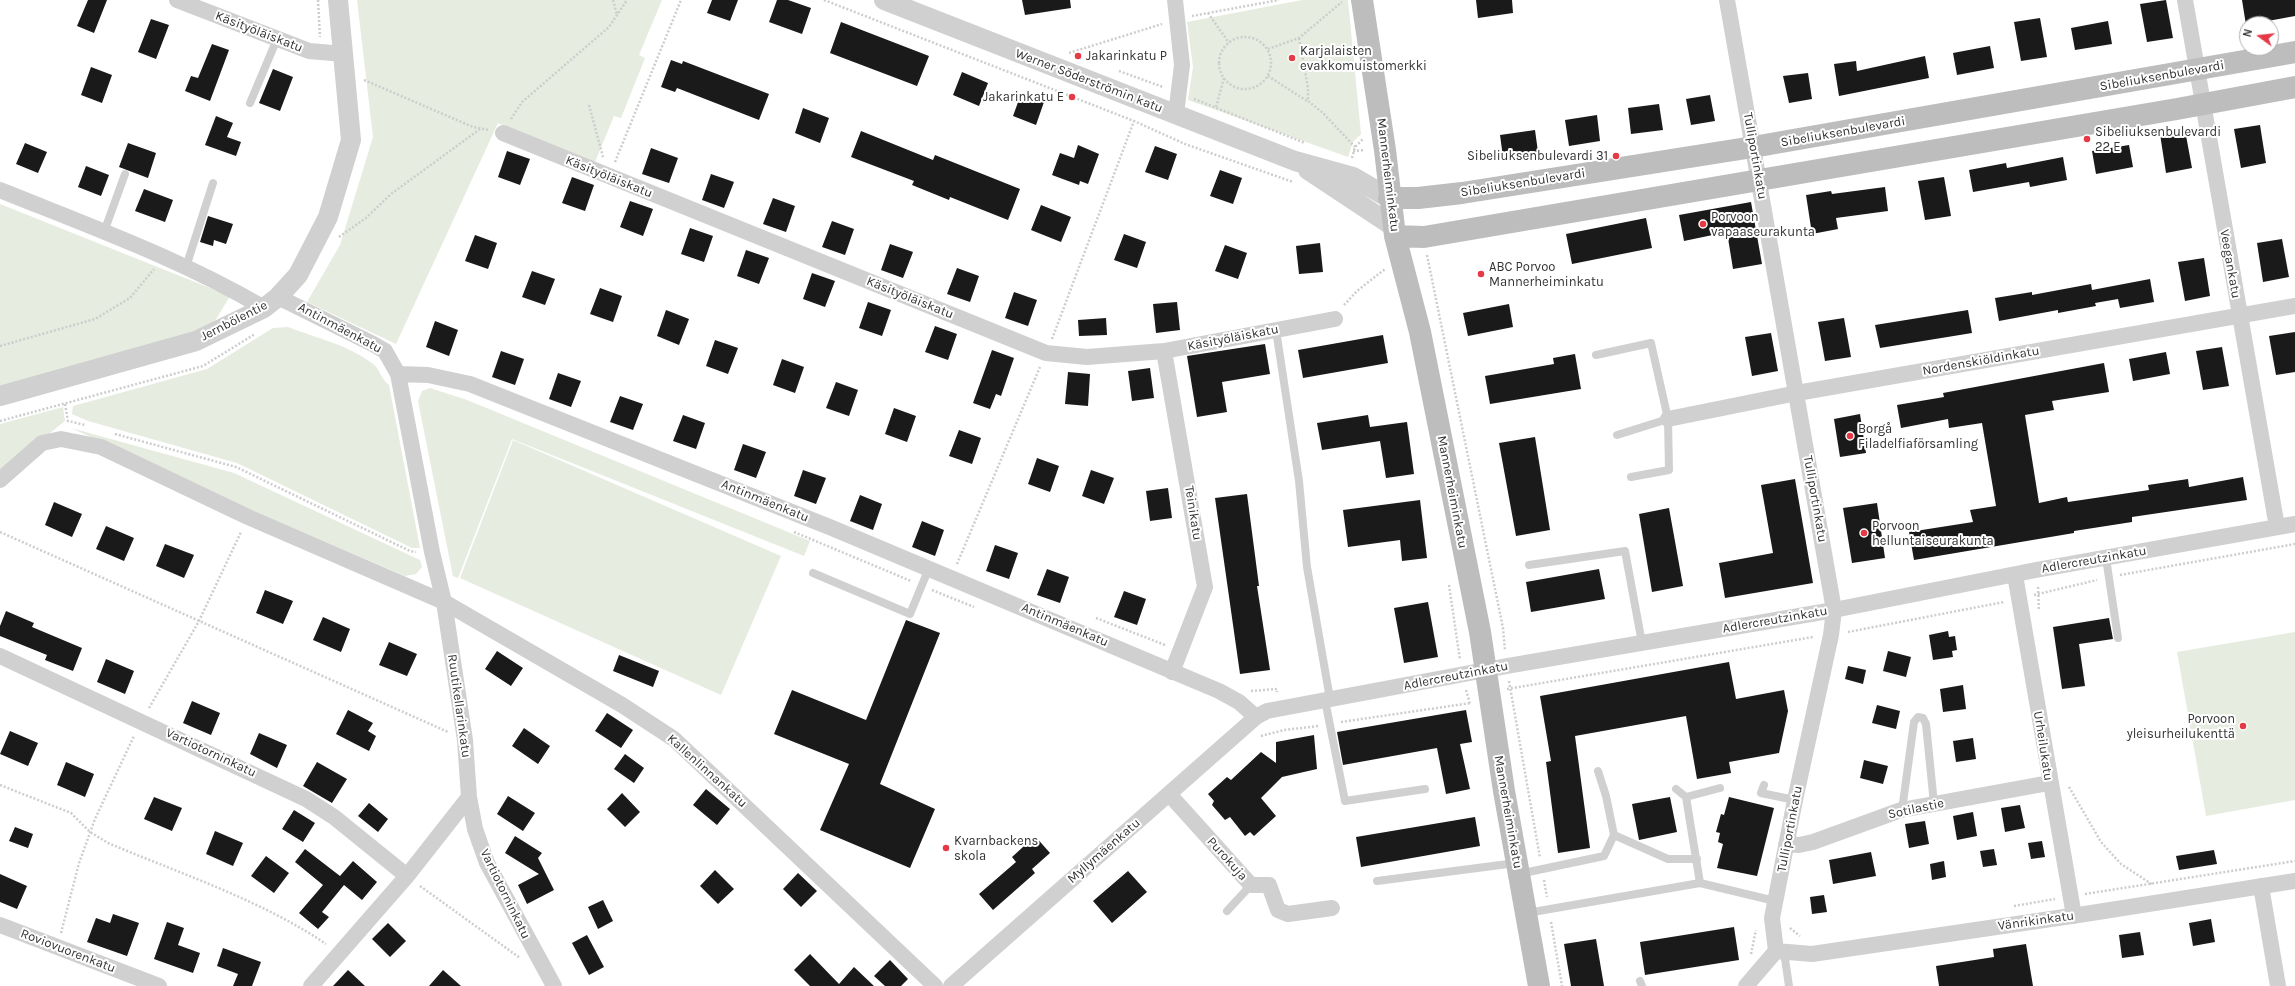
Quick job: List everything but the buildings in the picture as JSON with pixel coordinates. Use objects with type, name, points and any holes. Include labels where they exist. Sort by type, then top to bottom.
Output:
[{"type":"main road","name":"Mannerheiminkatu","points":[[1362,0],[1385,150],[1389,198],[1394,232],[1422,340],[1486,670],[1476,705],[1518,869],[1539,986]]},
{"type":"main road","name":"Sibeliuksenbulevardi","points":[[1389,198],[1418,198],[1462,192],[1753,148],[2295,52]]},
{"type":"main road","points":[[1394,232],[1424,237],[2295,87]]},
{"type":"street","name":"Käsityöläiskatu","points":[[177,0],[309,52],[344,54]]},
{"type":"street","name":"Jernbölentie","points":[[0,396],[196,341],[271,302],[298,276],[328,217],[350,140],[344,54],[338,0]]},
{"type":"street","name":"Werner Söderströmin katu","points":[[884,0],[1295,161],[1353,177],[1389,198]]},
{"type":"street","points":[[1175,0],[1182,65],[1176,114]]},
{"type":"street","name":"Tulliportinkatu","points":[[1728,0],[1834,610],[1831,635],[1795,800],[1772,918],[1780,952]]},
{"type":"street","name":"Veegankatu","points":[[2185,0],[2277,527]]},
{"type":"street","name":"Käsityöläiskatu","points":[[503,133],[1046,353],[1087,357],[1164,351],[1334,319]]},
{"type":"street","name":"Werner Söderströmin katu","points":[[1295,161],[1394,232]]},
{"type":"street","name":"Antinmäenkatu","points":[[0,190],[104,232],[224,284],[373,344],[385,351],[398,374],[428,375],[470,384],[929,568],[1219,691],[1239,702],[1256,717]]},
{"type":"street","name":"Nordenskiöldinkatu","points":[[1668,419],[1797,393],[2295,306]]},
{"type":"street","name":"Teinikatu","points":[[1164,351],[1205,587],[1172,672]]},
{"type":"street","name":"Ruutikellarinkatu","points":[[398,374],[432,552],[444,602],[465,740],[469,797]]},
{"type":"street","name":"Kallenlinnankatu","points":[[0,480],[42,444],[61,439],[101,447],[248,517],[444,602],[622,705],[674,739],[935,986]]},
{"type":"street","name":"Adlercreutzinkatu","points":[[1256,717],[1280,708],[1642,642],[1834,610],[2036,570],[2295,524]]},
{"type":"street","name":"Urheilukatu","points":[[2015,575],[2049,783],[2074,916]]},
{"type":"street","name":"Vartiotorninkatu","points":[[0,656],[142,720],[306,799],[334,817],[407,876]]},
{"type":"street","name":"Myllymäenkatu","points":[[951,986],[1256,717]]},
{"type":"street","name":"Sotilastie","points":[[1786,844],[1799,845],[1813,842],[1902,810],[2049,783]]},
{"type":"street","name":"Purokuja","points":[[1169,794],[1250,885],[1269,885],[1278,910],[1288,914],[1332,908]]},
{"type":"street","points":[[311,986],[407,876],[469,797]]},
{"type":"street","name":"Vartiotorninkatu","points":[[469,797],[475,829],[488,863],[554,986]]},
{"type":"street","name":"Vänrikinkatu","points":[[1780,952],[1812,954],[2074,916],[2295,881]]},
{"type":"street","points":[[2261,886],[2278,986]]},
{"type":"street","name":"Roviovuorenkatu","points":[[0,925],[159,986]]},
{"type":"street","points":[[1746,986],[1780,952]]},
{"type":"lane","points":[[250,103],[277,39]]},
{"type":"lane","points":[[104,232],[125,174]]},
{"type":"lane","points":[[186,267],[213,183]]},
{"type":"lane","points":[[1276,330],[1299,481],[1307,567],[1327,700],[1329,724],[1345,801],[1425,789]]},
{"type":"lane","points":[[1596,355],[1651,343],[1668,419],[1669,470],[1631,477]]},
{"type":"lane","points":[[1617,435],[1668,419]]},
{"type":"lane","points":[[1529,566],[1626,551],[1642,642]]},
{"type":"lane","points":[[2106,558],[2118,638]]},
{"type":"lane","points":[[813,573],[910,614],[929,568]]},
{"type":"lane","points":[[1902,810],[1914,722],[1918,717],[1923,718],[1926,724],[1934,804]]},
{"type":"lane","points":[[1377,881],[1518,869],[1604,856],[1614,836],[1606,796],[1598,771]]},
{"type":"lane","points":[[1764,785],[1761,793],[1795,800]]},
{"type":"lane","points":[[1686,797],[1720,788]]},
{"type":"lane","points":[[1676,789],[1686,797],[1700,883]]},
{"type":"lane","points":[[1614,836],[1668,859],[1696,859]]},
{"type":"lane","points":[[1526,914],[1700,883],[1775,900]]},
{"type":"lane","points":[[1227,911],[1250,885]]},
{"type":"lane","points":[[1780,952],[1789,986]]},
{"type":"path","points":[[613,0],[617,16]]},
{"type":"path","points":[[362,86],[361,79],[472,127],[503,133],[522,102],[591,45],[609,28],[627,0]]},
{"type":"path","points":[[609,177],[681,0]]},
{"type":"path","points":[[824,0],[1134,121],[1185,144],[1227,157],[1297,184]]},
{"type":"path","points":[[1268,49],[1299,38],[1345,0]]},
{"type":"path","points":[[1208,13],[1229,43]]},
{"type":"path","points":[[1216,107],[1224,78],[1219,62],[1221,54],[1229,43],[1240,37],[1249,37],[1257,39],[1268,49],[1272,59],[1268,76],[1255,87],[1247,89],[1234,86],[1224,78]]},
{"type":"path","points":[[1299,38],[1308,101]]},
{"type":"path","points":[[1268,76],[1308,101],[1323,113],[1355,147]]},
{"type":"path","points":[[588,105],[609,177]]},
{"type":"path","points":[[339,231],[337,238],[357,226],[391,194],[480,129]]},
{"type":"path","points":[[1353,177],[1352,161],[1355,147],[1365,137]]},
{"type":"path","points":[[0,346],[95,319],[130,298],[156,267],[161,257]]},
{"type":"path","points":[[1388,266],[1390,274]]},
{"type":"path","points":[[0,421],[203,366],[261,330]]},
{"type":"path","points":[[65,404],[68,421],[91,427]]},
{"type":"path","points":[[114,433],[236,467],[410,551],[432,552]]},
{"type":"path","points":[[57,947],[79,863],[90,832],[142,720],[199,621],[248,517]]},
{"type":"path","points":[[788,530],[980,610]]},
{"type":"path","points":[[0,532],[465,740]]},
{"type":"path","points":[[1284,730],[1476,705],[1510,687],[1831,635],[2019,599],[2109,577],[2295,544]]},
{"type":"path","points":[[2036,570],[2039,594],[2039,618]]},
{"type":"path","points":[[1449,584],[1461,675],[1476,705]]},
{"type":"path","points":[[1096,618],[1181,652]]},
{"type":"path","points":[[0,784],[71,813],[90,832],[108,843],[238,898],[305,929],[340,954]]},
{"type":"path","points":[[2069,786],[2101,842],[2120,864],[2153,885]]},
{"type":"path","points":[[2006,908],[2070,896],[2153,885],[2295,861]]},
{"type":"path","points":[[407,876],[516,957],[541,964]]},
{"type":"path","points":[[1751,955],[1757,923]]},
{"type":"path","points":[[1787,924],[1806,939]]},
{"type":"shaded area","points":[[357,0],[662,0],[639,55],[645,58],[621,118],[614,116],[595,162],[498,123],[396,344],[307,302],[340,245],[373,137]]},
{"type":"shaded area","points":[[1302,0],[1348,0],[1361,134],[1353,142],[1348,157],[1188,100],[1193,67],[1187,22]]},
{"type":"shaded area","points":[[0,204],[230,296],[215,321],[186,336],[0,388]]},
{"type":"shaded area","points":[[288,327],[332,342],[364,357],[375,366],[389,385],[420,548],[412,548],[237,463],[88,421],[72,414],[73,406],[207,369],[273,328]]},
{"type":"shaded area","points":[[430,388],[467,400],[810,541],[804,556],[512,439],[458,578],[453,576],[418,401],[422,391]]},
{"type":"shaded area","points":[[63,407],[65,421],[0,473],[0,424]]},
{"type":"shaded area","points":[[71,428],[234,473],[420,560],[422,567],[416,574],[405,576],[267,517]]},
{"type":"shaded area","points":[[513,440],[781,556],[721,695],[460,578]]},
{"type":"shaded area","name":"Porvoon yleisurheilukenttä","points":[[2295,632],[2295,800],[2206,816],[2177,652]]},
{"type":"place","name":"Jakarinkatu P","points":[[1078,56]]},
{"type":"place","name":"Karjalaisten evakkomuistomerkki","points":[[1292,58]]},
{"type":"place","name":"Jakarinkatu E","points":[[1072,97]]},
{"type":"place","name":"Sibeliuksenbulevardi 22 E","points":[[2087,139]]},
{"type":"place","name":"Sibeliuksenbulevardi 31","points":[[1616,156]]},
{"type":"place","name":"Porvoon vapaaseurakunta","points":[[1703,224]]},
{"type":"place","name":"ABC Porvoo Mannerheiminkatu","points":[[1481,274]]},
{"type":"place","name":"Borgå Filadelfiaförsamling","points":[[1850,436]]},
{"type":"place","name":"Porvoon helluntaiseurakunta","points":[[1864,533]]},
{"type":"place","name":"Porvoon yleisurheilukenttä","points":[[2243,726]]},
{"type":"place","name":"Kvarnbackens skola","points":[[946,848]]}]
